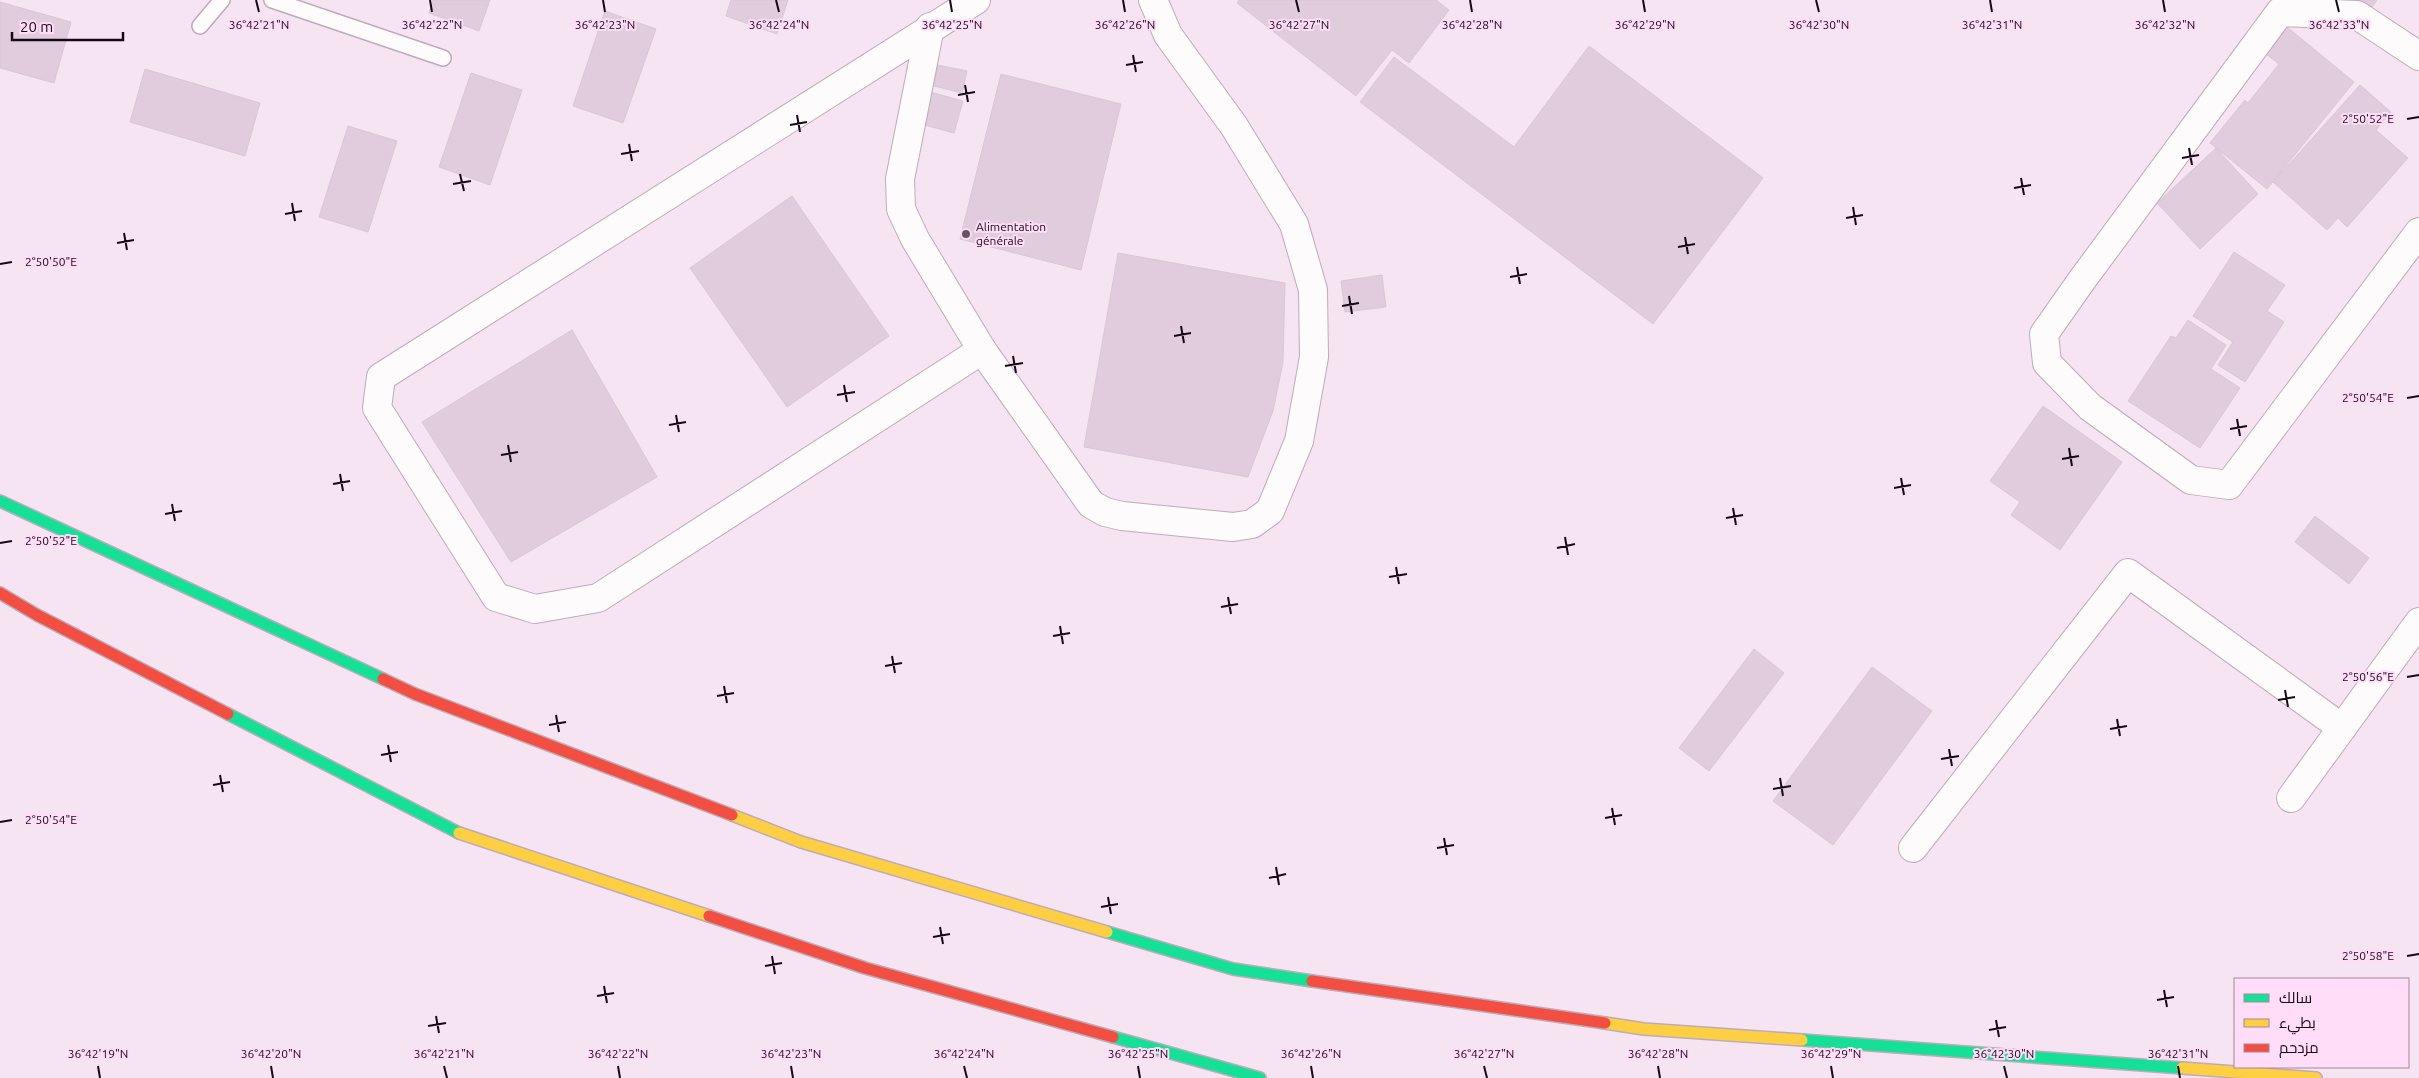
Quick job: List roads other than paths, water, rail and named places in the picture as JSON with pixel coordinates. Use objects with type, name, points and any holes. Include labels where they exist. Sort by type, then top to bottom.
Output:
[{"type":"highway","points":[[0,501],[415,694],[801,842],[1233,969],[1644,1029],[2316,1078]]},
{"type":"highway","points":[[0,593],[37,616],[463,835],[865,968],[1260,1078]]},
{"type":"street","points":[[976,0],[381,376],[378,408],[496,597],[535,609],[598,598],[982,350]]},
{"type":"street","points":[[930,28],[900,179],[902,209],[915,239],[982,350],[1091,504],[1105,512],[1122,516],[1233,527],[1252,524],[1270,511],[1299,441],[1314,357],[1313,290],[1294,224],[1234,126],[1168,35],[1153,0]]},
{"type":"street","points":[[2419,56],[2358,15],[2280,12],[2044,334],[2047,363],[2090,407],[2191,480],[2229,485],[2419,232]]},
{"type":"street","points":[[1913,848],[2128,573],[2342,728]]},
{"type":"street","points":[[2292,798],[2419,622]]},
{"type":"lane","points":[[200,26],[222,0]]},
{"type":"lane","points":[[272,0],[443,58]]},
{"type":"place","name":"Alimentation générale","points":[[966,234]]}]
